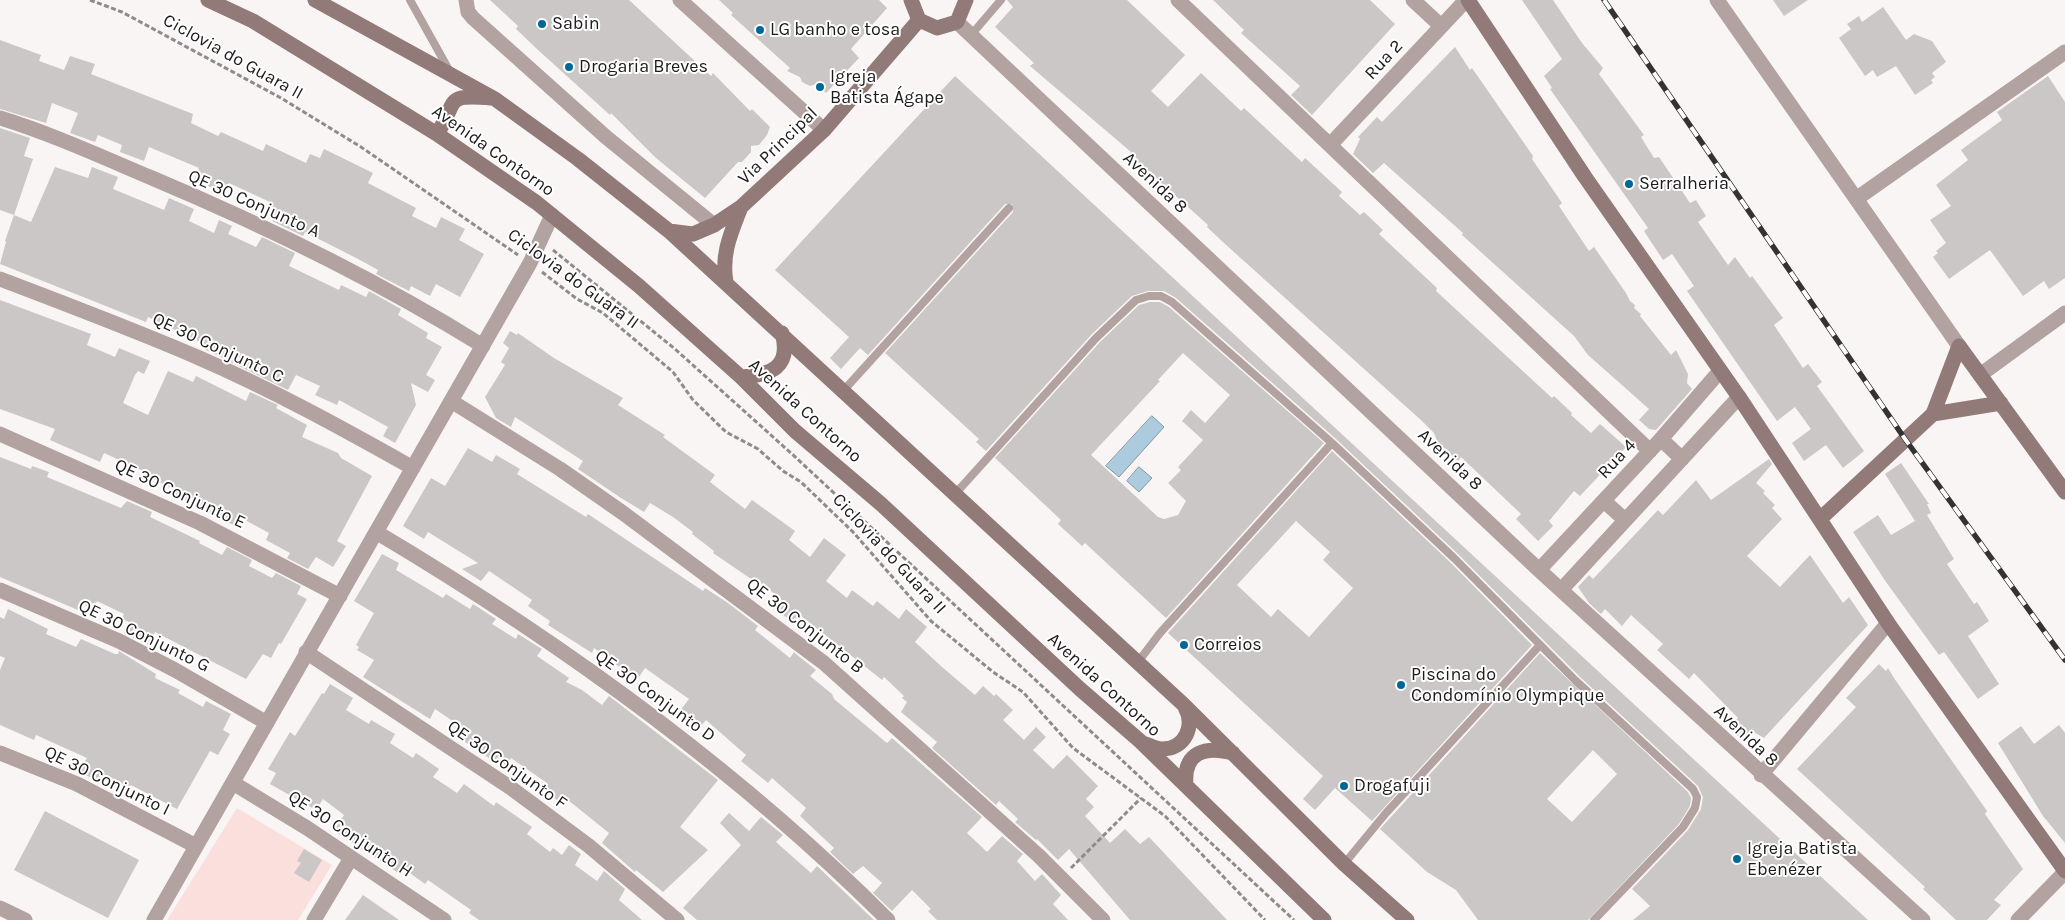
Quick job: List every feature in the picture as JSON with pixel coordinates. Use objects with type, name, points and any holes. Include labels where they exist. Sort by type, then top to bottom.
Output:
[{"type":"main road","name":"Avenida Contorno","points":[[208,0],[270,31],[437,134],[552,216],[639,286],[741,378],[795,431],[881,504],[1080,689],[1140,741],[1324,920]]},
{"type":"main road","points":[[314,0],[450,72],[495,99],[578,159],[669,231],[1138,662],[1233,753],[1344,864],[1407,920]]},
{"type":"main road","points":[[911,0],[918,20],[937,28],[957,22],[966,0]]},
{"type":"main road","points":[[1467,0],[1585,177],[1739,397],[1888,623],[2065,872]]},
{"type":"main road","name":"Via Principal","points":[[669,231],[693,234],[714,226],[741,207],[824,130],[918,20]]},
{"type":"main road","points":[[437,134],[455,100],[463,96],[495,99]]},
{"type":"main road","name":"Via Principal","points":[[726,282],[724,268],[725,246],[741,207]]},
{"type":"main road","points":[[741,378],[768,374],[778,367],[784,357],[786,345],[782,333]]},
{"type":"main road","points":[[1959,346],[2065,492]]},
{"type":"main road","points":[[1820,519],[1933,414],[1959,346]]},
{"type":"main road","points":[[1933,414],[2001,403]]},
{"type":"main road","points":[[1140,741],[1160,749],[1171,748],[1180,743],[1187,735],[1190,725],[1189,715],[1184,705]]},
{"type":"main road","points":[[1186,785],[1188,766],[1193,757],[1210,749],[1233,753]]},
{"type":"street","points":[[466,0],[468,12],[473,18],[606,137],[714,226]]},
{"type":"street","points":[[680,0],[824,130]]},
{"type":"street","points":[[1178,0],[1650,451]]},
{"type":"street","points":[[1413,0],[1441,26]]},
{"type":"street","name":"Rua 2","points":[[1330,145],[1467,0]]},
{"type":"street","points":[[1717,0],[1959,346]]},
{"type":"street","name":"Avenida 8","points":[[957,22],[1539,570],[1922,920]]},
{"type":"street","points":[[1856,199],[2065,52]]},
{"type":"street","name":"QE 30 Conjunto A","points":[[0,118],[53,136],[221,207],[291,240],[415,304],[482,346]]},
{"type":"street","points":[[154,920],[530,263],[552,216]]},
{"type":"street","name":"QE 30 Conjunto C","points":[[0,279],[135,330],[199,358],[344,429],[413,468]]},
{"type":"street","points":[[1980,375],[2065,312]]},
{"type":"street","name":"Rua 4","points":[[1539,570],[1650,451],[1720,371]]},
{"type":"street","points":[[1561,590],[1739,397]]},
{"type":"street","name":"QE 30 Conjunto B","points":[[451,401],[560,470],[623,513],[824,663],[1061,878],[1103,920]]},
{"type":"street","name":"QE 30 Conjunto E","points":[[0,434],[200,523],[340,596]]},
{"type":"street","points":[[1660,439],[1682,459]]},
{"type":"street","points":[[1604,501],[1625,520]]},
{"type":"street","name":"QE 30 Conjunto D","points":[[376,532],[461,582],[650,714],[775,813],[888,920]]},
{"type":"street","name":"QE 30 Conjunto G","points":[[0,590],[119,641],[175,670],[267,723]]},
{"type":"street","points":[[1762,775],[1888,623]]},
{"type":"street","name":"QE 30 Conjunto F","points":[[306,652],[511,788],[589,846],[677,920]]},
{"type":"street","name":"QE 30 Conjunto I","points":[[0,752],[77,784],[196,846]]},
{"type":"street","name":"QE 30 Conjunto H","points":[[233,783],[307,828],[444,920]]},
{"type":"street","points":[[314,920],[352,858]]},
{"type":"street","points":[[2018,920],[2065,872]]},
{"type":"street","points":[[0,908],[26,920]]},
{"type":"lane","points":[[410,0],[450,72]]},
{"type":"lane","points":[[971,35],[1001,0]]},
{"type":"lane","points":[[844,390],[1009,208]]},
{"type":"lane","points":[[955,494],[1096,338],[1136,300],[1149,296],[1161,296],[1172,302],[1332,443],[1454,558],[1576,681],[1694,790],[1697,797],[1695,808],[1683,827],[1594,920]]},
{"type":"lane","points":[[1138,662],[1160,633],[1332,443]]},
{"type":"lane","points":[[1344,864],[1386,813],[1540,645]]},
{"type":"path","name":"Ciclovia do Guara II","points":[[90,0],[122,12],[281,98],[361,147],[530,263],[577,299],[603,313],[672,372],[693,400],[726,432],[758,449],[783,471],[800,482],[853,532],[931,621],[993,672],[1023,692],[1073,748],[1165,816],[1265,920]]},
{"type":"path","points":[[540,241],[570,262],[675,350],[792,454],[1294,920]]},
{"type":"path","points":[[1061,878],[1141,798]]},
{"type":"shaded area","points":[[237,808],[332,865],[298,920],[167,920]]},
{"type":"water","points":[[1152,416],[1164,427],[1119,477],[1106,466]]},
{"type":"water","points":[[1139,467],[1152,478],[1139,492],[1127,481]]},
{"type":"building","points":[[490,0],[629,0],[711,76],[713,73],[750,111],[752,109],[770,127],[767,135],[759,145],[751,146],[751,152],[742,162],[738,162],[705,198],[656,158],[611,113],[610,115],[538,50],[516,29],[518,26]]},
{"type":"building","points":[[719,0],[879,0],[887,8],[851,49],[859,58],[826,93],[817,84],[810,86],[802,82],[800,77],[787,71],[790,68],[731,15],[733,13]]},
{"type":"building","points":[[1007,0],[1127,0],[1185,55],[1151,91],[1168,107],[1201,73],[1241,111],[1244,108],[1302,162],[1305,158],[1342,192],[1339,196],[1360,215],[1364,212],[1383,230],[1379,234],[1437,288],[1436,291],[1552,398],[1554,396],[1591,433],[1600,424],[1626,447],[1580,496],[1574,491],[1549,521],[1553,526],[1538,541],[1516,519],[1521,514],[1461,457],[1458,461],[1438,443],[1434,433],[1422,421],[1225,244],[1207,227],[1208,225],[1129,154],[1131,152],[1030,66],[1034,63],[995,27],[1013,7]]},
{"type":"building","points":[[1213,0],[1370,0],[1395,24],[1312,115],[1291,95],[1300,86],[1241,33],[1244,30]]},
{"type":"building","points":[[1522,0],[1553,0],[1582,43],[1603,68],[1599,74],[1644,135],[1641,137],[1654,158],[1659,157],[1690,203],[1696,200],[1706,216],[1698,222],[1728,265],[1735,257],[1750,278],[1752,276],[1783,318],[1774,325],[1803,368],[1808,364],[1822,382],[1817,386],[1864,451],[1843,468],[1826,445],[1804,461],[1792,443],[1811,429],[1795,407],[1777,421],[1687,291],[1694,286],[1672,254],[1663,260],[1644,231],[1648,228],[1550,89],[1552,88],[1544,76],[1562,59]]},
{"type":"building","points":[[1773,0],[1808,0],[1784,16]]},
{"type":"building","points":[[1883,7],[1906,40],[1914,34],[1932,41],[1946,62],[1932,73],[1935,77],[1931,80],[1933,83],[1915,95],[1896,66],[1877,77],[1873,70],[1865,76],[1839,38],[1851,29],[1847,24],[1859,16],[1862,22]]},
{"type":"building","points":[[0,40],[41,55],[39,61],[64,70],[70,56],[95,64],[91,74],[193,114],[191,123],[218,136],[221,132],[263,151],[266,144],[306,163],[310,154],[320,158],[324,149],[373,173],[368,183],[416,208],[412,216],[436,228],[441,217],[465,229],[459,240],[484,254],[460,297],[436,284],[430,296],[411,286],[409,291],[376,274],[378,270],[360,260],[305,232],[303,236],[272,221],[275,217],[265,213],[270,202],[229,183],[225,193],[194,180],[199,168],[149,147],[144,161],[120,152],[122,145],[98,135],[95,142],[70,133],[78,113],[52,103],[46,123],[0,109]]},
{"type":"building","points":[[1455,47],[1470,70],[1472,68],[1533,156],[1532,159],[1562,203],[1559,206],[1589,251],[1594,247],[1630,301],[1635,305],[1634,308],[1641,314],[1640,316],[1671,355],[1676,350],[1688,374],[1687,383],[1692,389],[1656,430],[1649,429],[1639,420],[1649,409],[1588,355],[1574,336],[1462,235],[1463,233],[1384,163],[1373,173],[1353,154],[1360,139],[1358,137],[1377,117],[1382,122]]},
{"type":"building","points":[[955,76],[1868,920],[1633,920],[1650,906],[1632,889],[1688,830],[1701,809],[1703,797],[1698,786],[1580,677],[1458,554],[1336,439],[1176,298],[1164,291],[1148,291],[1132,296],[1092,334],[986,451],[976,442],[979,439],[885,353],[1013,212],[1012,204],[1005,204],[868,355],[860,348],[841,369],[830,358],[849,337],[775,270]]},
{"type":"building","points":[[2048,76],[2065,102],[2065,278],[2049,289],[2044,281],[2023,296],[1990,250],[1949,279],[1933,257],[1938,253],[1936,251],[1946,243],[1930,220],[1951,206],[1936,185],[1968,160],[1961,150],[2002,120],[1997,112]]},
{"type":"building","points":[[0,128],[30,138],[24,156],[33,159],[14,215],[0,210]]},
{"type":"building","points":[[55,167],[88,178],[92,167],[118,177],[113,189],[164,210],[169,198],[194,209],[189,221],[214,233],[219,220],[232,226],[228,234],[256,247],[262,237],[295,253],[289,266],[339,290],[341,285],[366,297],[369,291],[401,309],[398,315],[428,333],[426,338],[442,347],[426,375],[435,380],[428,392],[411,383],[416,405],[395,443],[383,436],[388,427],[339,400],[337,405],[315,395],[320,386],[296,375],[288,390],[202,348],[204,344],[148,317],[146,322],[0,264],[5,241],[14,215],[31,222]]},
{"type":"building","points":[[0,300],[91,334],[87,345],[115,357],[119,348],[150,361],[144,374],[138,371],[135,375],[123,403],[148,415],[168,371],[193,382],[196,376],[246,401],[250,392],[278,405],[276,408],[307,425],[302,437],[338,453],[341,458],[372,476],[337,541],[346,546],[333,567],[316,557],[308,569],[287,558],[290,553],[266,540],[269,533],[245,520],[241,529],[171,493],[173,489],[149,477],[150,474],[104,453],[100,462],[50,440],[55,429],[0,409]]},
{"type":"building","points":[[1160,302],[1169,307],[1324,443],[1166,618],[1085,543],[1082,546],[1058,524],[1061,520],[995,458],[1100,342],[1139,305]],"holes":[[[1183,353],[1230,395],[1205,423],[1191,410],[1182,421],[1203,440],[1178,467],[1181,470],[1168,483],[1186,501],[1178,515],[1164,519],[1158,517],[1091,455],[1160,381],[1158,380]]]},
{"type":"building","points":[[510,331],[517,335],[518,333],[554,358],[623,398],[618,405],[665,435],[663,437],[715,475],[710,482],[745,509],[752,500],[795,531],[789,540],[810,557],[824,538],[846,555],[826,581],[847,598],[852,590],[873,606],[877,601],[899,619],[906,609],[927,627],[915,642],[942,667],[975,695],[983,686],[994,696],[996,694],[1013,710],[1003,720],[1024,740],[1036,727],[1046,737],[1033,750],[1053,769],[1067,755],[1098,786],[1086,799],[1094,807],[1085,816],[1110,843],[1125,829],[1140,844],[1149,837],[1227,920],[1130,920],[1069,849],[1058,860],[1037,839],[1015,822],[1018,819],[999,801],[996,805],[932,748],[937,742],[901,712],[907,702],[902,698],[904,696],[884,677],[882,680],[800,615],[793,622],[772,607],[780,598],[758,581],[757,583],[713,553],[714,551],[692,534],[693,532],[673,517],[650,503],[644,512],[621,498],[578,469],[583,461],[515,417],[511,427],[496,418],[485,397],[505,365],[501,362],[509,348],[503,343]]},
{"type":"building","points":[[468,448],[492,462],[496,455],[520,469],[517,474],[586,517],[588,514],[703,591],[705,588],[728,603],[758,626],[755,630],[790,658],[794,652],[816,670],[810,676],[832,694],[834,699],[887,743],[892,738],[982,817],[967,833],[987,852],[1002,836],[1023,854],[1017,861],[1035,881],[1042,874],[1061,895],[1053,904],[1068,920],[937,920],[928,911],[931,909],[912,890],[892,911],[873,893],[882,883],[863,866],[853,874],[830,852],[834,848],[800,816],[806,808],[772,778],[768,783],[741,761],[746,755],[706,720],[699,728],[679,712],[689,699],[645,668],[637,680],[594,648],[592,653],[548,625],[550,621],[528,606],[532,600],[489,571],[481,581],[462,569],[478,563],[428,532],[424,539],[403,526],[431,478],[445,486]]},
{"type":"building","points":[[1332,451],[1450,562],[1532,645],[1372,821],[1335,788],[1315,810],[1303,799],[1323,776],[1168,633]],"holes":[[[1296,521],[1330,552],[1323,560],[1353,588],[1309,637],[1278,609],[1271,617],[1237,585]]]},
{"type":"building","points":[[0,457],[31,469],[32,466],[49,472],[47,477],[121,508],[127,501],[152,512],[150,517],[200,541],[199,543],[222,555],[227,547],[252,560],[249,566],[272,578],[276,573],[301,586],[297,594],[307,599],[271,658],[263,654],[246,679],[155,632],[148,645],[124,633],[129,622],[122,619],[124,614],[97,601],[93,609],[79,602],[78,610],[0,577]]},
{"type":"building","points":[[1769,459],[1772,464],[1756,483],[1765,491],[1763,493],[1775,505],[1772,508],[1782,519],[1747,556],[1780,587],[1810,555],[1843,603],[1849,597],[1868,625],[1764,738],[1752,731],[1742,740],[1729,728],[1738,718],[1694,673],[1689,679],[1657,650],[1663,644],[1631,615],[1622,626],[1605,609],[1601,614],[1589,603],[1578,587],[1589,575],[1593,579],[1658,510],[1663,515],[1696,480],[1711,500]]},
{"type":"building","points":[[1901,463],[1929,504],[1927,504],[1931,513],[1927,515],[1954,559],[1947,564],[1974,604],[1977,602],[1989,621],[1968,636],[1999,684],[1978,699],[1944,652],[1939,655],[1886,582],[1853,532],[1878,515],[1891,535],[1915,521],[1885,474]]},
{"type":"building","points":[[382,554],[399,563],[396,570],[443,598],[446,594],[470,609],[473,604],[496,619],[492,624],[516,639],[518,634],[542,649],[537,656],[569,678],[566,682],[582,690],[602,705],[609,696],[718,780],[680,827],[708,850],[663,892],[636,870],[635,872],[602,843],[609,833],[568,800],[564,806],[543,789],[547,783],[511,758],[504,768],[453,734],[457,724],[435,709],[430,719],[363,677],[374,660],[357,650],[359,647],[356,645],[374,613],[354,601]]},
{"type":"building","points":[[8,609],[48,629],[46,634],[76,647],[81,639],[115,654],[118,654],[119,651],[156,674],[155,678],[180,690],[178,693],[203,707],[206,701],[231,714],[223,730],[230,734],[218,755],[210,751],[177,809],[131,785],[129,787],[105,775],[101,783],[78,771],[87,758],[36,735],[34,740],[0,725],[0,670],[5,658],[0,656],[0,617],[4,619]]},
{"type":"building","points":[[1540,653],[1688,792],[1691,798],[1690,806],[1679,824],[1588,920],[1478,920],[1456,890],[1427,872],[1380,829]],"holes":[[[1593,750],[1617,774],[1572,822],[1547,799]]]},
{"type":"building","points":[[1879,664],[1886,671],[1888,668],[1987,811],[1985,814],[2023,869],[1994,900],[2001,905],[1987,920],[1956,920],[1923,889],[1925,887],[1797,769],[1856,707],[1846,698]]},
{"type":"building","points":[[330,684],[353,698],[346,710],[369,724],[371,720],[395,734],[390,743],[413,758],[416,753],[439,769],[433,777],[457,793],[464,784],[494,806],[496,802],[532,827],[527,834],[550,852],[553,848],[562,855],[569,845],[581,854],[575,865],[597,881],[604,871],[625,889],[619,900],[642,920],[479,920],[469,913],[471,910],[428,880],[425,884],[403,868],[400,874],[334,831],[344,815],[323,799],[316,810],[270,784],[276,773],[268,769],[290,732],[295,736],[322,693],[324,694]]},
{"type":"building","points":[[2059,725],[2065,733],[2065,843],[2043,816],[1998,743],[2021,726],[2034,744]]},
{"type":"building","points":[[45,811],[139,860],[108,918],[14,870]]},
{"type":"building","points":[[729,813],[749,831],[761,817],[783,835],[776,842],[811,873],[817,866],[874,920],[697,920],[683,908],[741,845],[720,823]]},
{"type":"building","points":[[304,849],[322,860],[309,882],[294,873],[301,863],[297,861]]},
{"type":"building","points":[[363,895],[399,920],[345,920]]},
{"type":"railway","points":[[1604,0],[1905,439],[2065,660]]},
{"type":"place","name":"Sabin","points":[[542,24]]},
{"type":"place","name":"LG banho e tosa","points":[[760,30]]},
{"type":"place","name":"Drogaria Breves","points":[[569,67]]},
{"type":"place","name":"Igreja Batista Ágape","points":[[820,87]]},
{"type":"place","name":"Serralheria","points":[[1629,184]]},
{"type":"place","name":"Correios","points":[[1184,645]]},
{"type":"place","name":"Piscina do Condomínio Olympique","points":[[1401,685]]},
{"type":"place","name":"Drogafuji","points":[[1344,786]]},
{"type":"place","name":"Igreja Batista Ebenézer","points":[[1737,859]]}]
